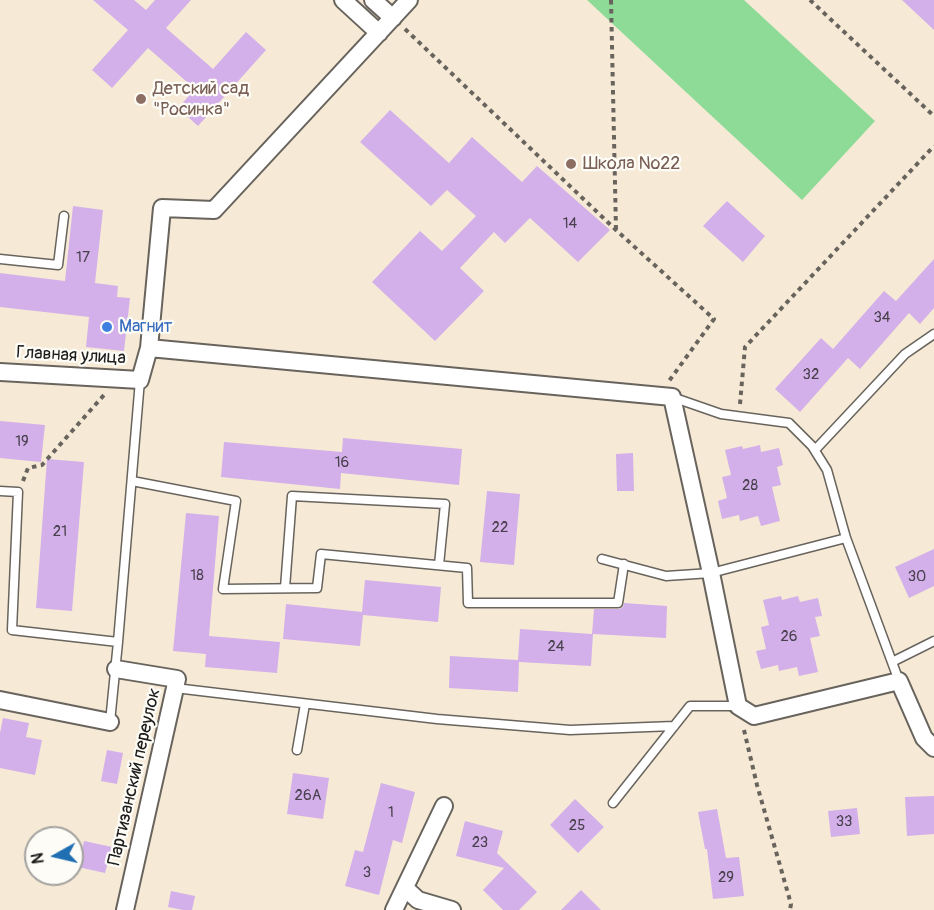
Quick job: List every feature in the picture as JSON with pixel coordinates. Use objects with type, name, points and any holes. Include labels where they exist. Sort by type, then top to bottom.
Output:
[{"type":"street","points":[[343,0],[379,33]]},
{"type":"street","points":[[373,0],[393,18]]},
{"type":"street","points":[[140,380],[149,348],[162,208],[214,210],[409,0]]},
{"type":"street","points":[[149,348],[672,398],[738,706],[754,716],[899,681],[924,738],[934,748]]},
{"type":"street","name":"Главная улица","points":[[0,372],[140,380]]},
{"type":"street","name":"Партизанский переулок","points":[[116,669],[177,679],[125,910]]},
{"type":"street","points":[[0,700],[110,722]]},
{"type":"street","points":[[394,910],[444,806]]},
{"type":"street","points":[[405,888],[418,900],[452,910]]},
{"type":"lane","points":[[0,259],[58,265],[64,216]]},
{"type":"lane","points":[[815,450],[905,354],[934,334]]},
{"type":"lane","points":[[110,722],[140,380]]},
{"type":"lane","points":[[672,398],[721,414],[789,423],[812,446],[827,470],[846,538],[899,681]]},
{"type":"lane","points":[[132,481],[236,501],[223,589],[317,588],[321,554],[467,568],[468,603],[618,603],[624,564]]},
{"type":"lane","points":[[0,491],[18,492],[12,630],[118,642]]},
{"type":"lane","points":[[285,588],[292,496],[445,504],[439,565]]},
{"type":"lane","points":[[602,559],[666,576],[711,573],[846,538]]},
{"type":"lane","points":[[892,662],[934,640]]},
{"type":"lane","points":[[175,688],[437,719],[570,730],[674,726]]},
{"type":"lane","points":[[297,750],[304,704]]},
{"type":"lane","points":[[613,802],[690,706],[738,706]]},
{"type":"path","points":[[611,0],[616,230]]},
{"type":"path","points":[[810,0],[934,116]]},
{"type":"path","points":[[393,18],[616,230],[714,319],[664,388],[672,398]]},
{"type":"path","points":[[739,416],[745,347],[934,146]]},
{"type":"path","points":[[18,492],[28,468],[42,465],[118,379]]},
{"type":"path","points":[[738,706],[757,785],[791,904],[789,910]]},
{"type":"green space","points":[[587,0],[744,0],[875,121],[802,200]]},
{"type":"building","points":[[93,0],[134,0],[146,10],[155,0],[191,0],[166,28],[213,69],[246,32],[266,50],[198,126],[178,108],[195,89],[148,48],[112,88],[92,70],[128,30]]},
{"type":"building","points":[[902,0],[934,0],[934,30]]},
{"type":"building","points":[[390,110],[449,163],[472,137],[522,182],[537,166],[610,230],[578,262],[530,218],[505,243],[494,232],[460,268],[484,291],[435,341],[372,282],[420,231],[442,251],[476,216],[447,190],[431,206],[360,142]]},
{"type":"building","points":[[727,201],[765,236],[743,262],[703,226]]},
{"type":"building","points":[[73,206],[103,210],[95,283],[118,286],[117,297],[130,298],[124,351],[86,347],[89,317],[0,307],[0,273],[65,281]]},
{"type":"building","points":[[934,259],[934,308],[920,324],[909,313],[860,369],[848,358],[800,412],[775,389],[821,338],[833,349],[884,291],[896,301]]},
{"type":"building","points":[[0,421],[45,425],[41,462],[0,458]]},
{"type":"building","points":[[343,438],[462,449],[459,485],[341,473],[340,489],[221,477],[224,442],[342,452]]},
{"type":"building","points":[[760,445],[761,452],[779,448],[783,465],[777,467],[781,485],[772,487],[780,521],[761,526],[758,516],[740,521],[739,515],[722,519],[718,501],[727,498],[722,477],[731,475],[725,450]]},
{"type":"building","points":[[633,453],[634,491],[617,491],[616,454]]},
{"type":"building","points":[[47,459],[84,462],[72,611],[36,608]]},
{"type":"building","points":[[487,491],[520,494],[514,565],[480,562]]},
{"type":"building","points":[[186,513],[219,516],[209,636],[280,642],[277,673],[205,667],[206,654],[173,651]]},
{"type":"building","points":[[934,549],[934,586],[909,598],[895,567]]},
{"type":"building","points":[[365,580],[441,587],[438,622],[363,615],[360,646],[283,639],[286,604],[362,612]]},
{"type":"building","points":[[781,596],[782,600],[798,596],[800,602],[818,598],[822,616],[815,617],[820,636],[810,638],[818,672],[799,676],[797,667],[779,671],[778,665],[761,669],[756,651],[766,649],[761,627],[769,625],[763,600]]},
{"type":"building","points":[[624,603],[667,606],[666,638],[593,634],[591,666],[519,662],[518,692],[449,688],[450,656],[518,660],[520,629],[592,634],[594,609],[619,609]]},
{"type":"building","points":[[3,718],[29,723],[26,737],[42,740],[35,775],[0,768],[0,733]]},
{"type":"building","points":[[107,750],[123,753],[117,784],[101,781]]},
{"type":"building","points":[[293,773],[329,778],[323,819],[287,814]]},
{"type":"building","points":[[381,783],[415,792],[402,843],[393,840],[379,895],[345,886],[355,850],[363,852]]},
{"type":"building","points":[[934,796],[934,834],[907,836],[905,797]]},
{"type":"building","points":[[575,799],[604,827],[578,853],[550,825]]},
{"type":"building","points":[[857,808],[860,834],[831,837],[828,811]]},
{"type":"building","points":[[717,809],[726,858],[739,857],[744,896],[713,899],[707,849],[705,849],[698,812]]},
{"type":"building","points":[[465,821],[503,831],[497,853],[537,892],[519,910],[503,910],[483,890],[504,868],[456,856]]},
{"type":"building","points":[[84,841],[112,847],[105,873],[84,868]]},
{"type":"building","points":[[581,890],[601,910],[561,910]]},
{"type":"building","points":[[171,891],[195,896],[192,910],[168,907]]},
{"type":"place","name":"Детский сад \"Росинка\"","points":[[141,99]]},
{"type":"place","name":"Школа №22","points":[[571,164]]},
{"type":"place","name":"Магнит","points":[[107,327]]}]
